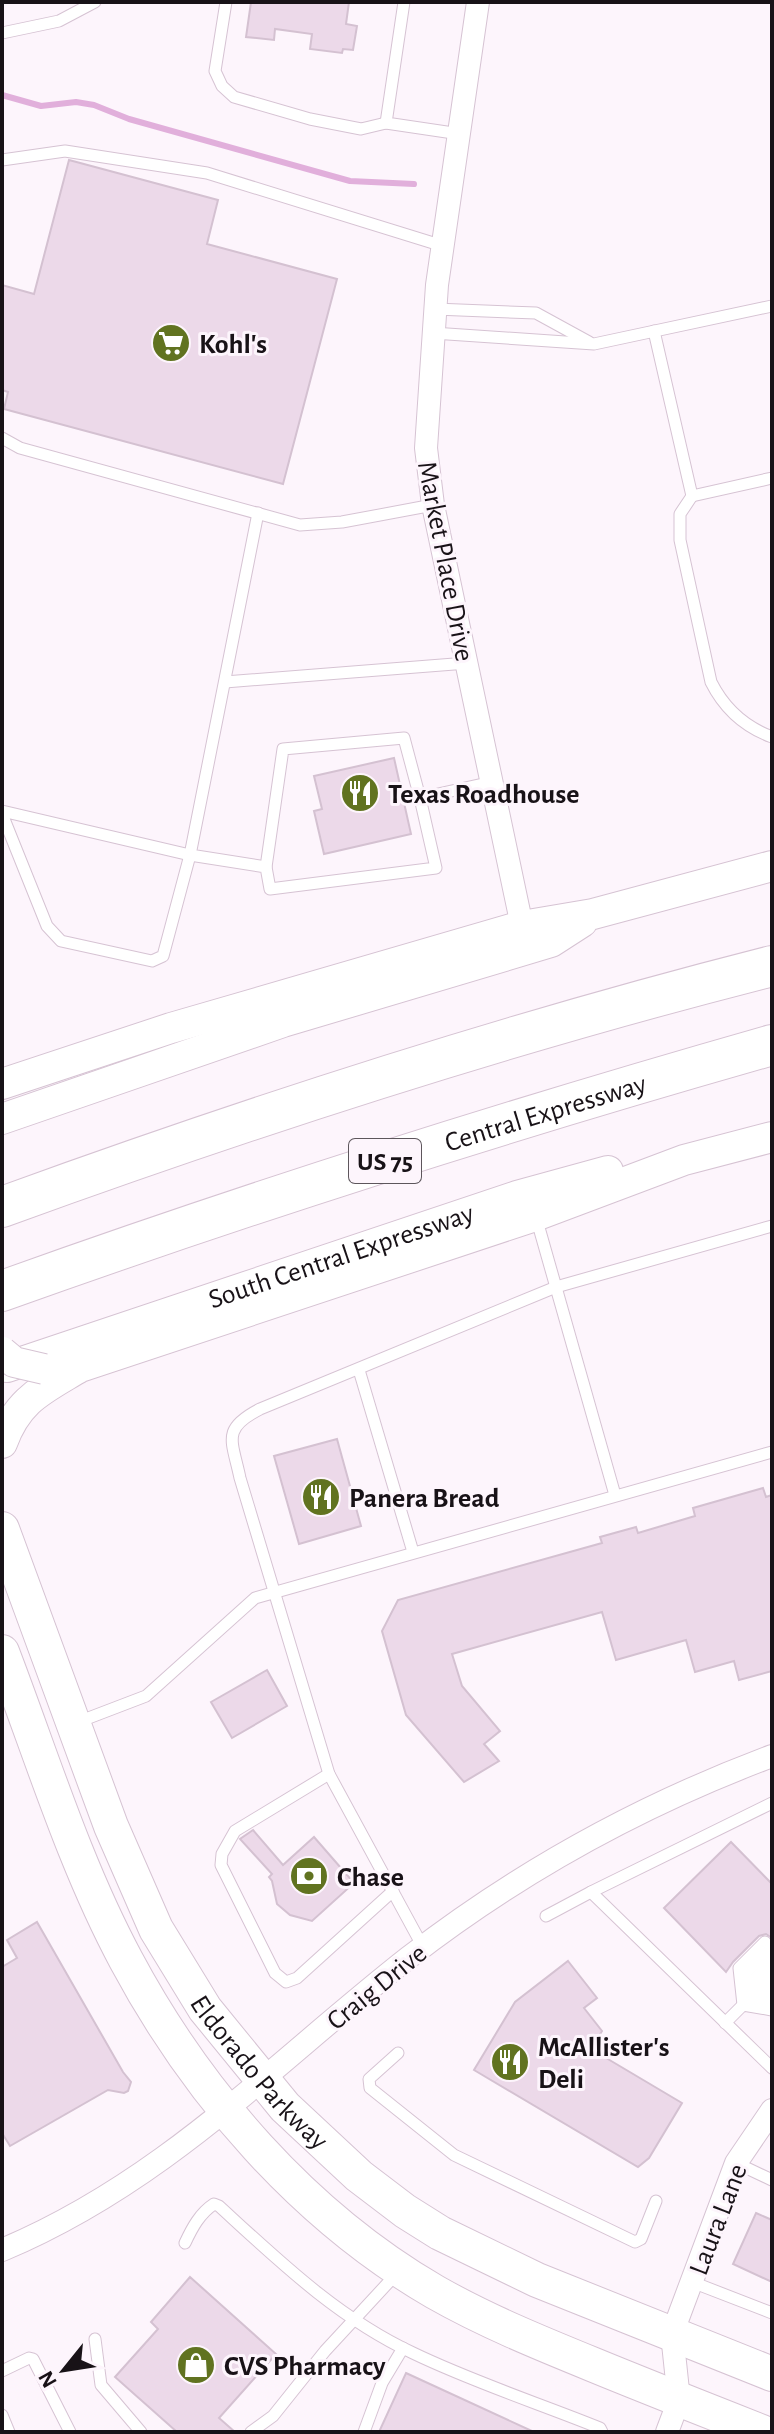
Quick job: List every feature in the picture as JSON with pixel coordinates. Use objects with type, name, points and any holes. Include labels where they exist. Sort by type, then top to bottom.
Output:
[{"type":"highway","points":[[2,1207],[184,1143],[462,1053],[772,966]]},
{"type":"highway","name":"Central Expressway","points":[[2,1291],[301,1188],[479,1131],[772,1045]]},
{"type":"main road","points":[[2,1084],[171,1028],[522,926],[593,914],[772,866]]},
{"type":"main road","points":[[2,1119],[283,1022],[551,942],[593,914]]},
{"type":"main road","name":"South Central Expressway","points":[[80,1367],[535,1216],[684,1160],[772,1137]]},
{"type":"main road","name":"South Central Expressway","points":[[5,1360],[517,1196],[646,1160],[684,1160]]},
{"type":"main road","points":[[5,1360],[44,1369],[70,1365],[80,1367]]},
{"type":"main road","points":[[2,1443],[14,1417],[30,1397],[80,1367]]},
{"type":"main road","name":"Eldorado Parkway","points":[[2,1529],[111,1826],[156,1929],[205,2009],[285,2107],[340,2161],[422,2222],[537,2280],[772,2374]]},
{"type":"main road","name":"Eldorado Parkway","points":[[2,1652],[86,1874],[125,1958],[159,2015],[228,2110],[299,2191],[351,2235],[400,2270],[469,2310],[762,2432]]},
{"type":"street","name":"Market Place Drive","points":[[478,2],[435,309],[426,448],[433,505],[522,926]]},
{"type":"street","name":"Craig Drive","points":[[2,2250],[133,2182],[228,2110],[423,1947],[513,1884],[573,1847],[647,1808],[772,1756]]},
{"type":"street","name":"Laura Lane","points":[[672,2334],[736,2163],[772,2110]]},
{"type":"street","points":[[667,2432],[679,2400],[672,2334]]},
{"type":"lane","points":[[2,33],[59,21],[95,2]]},
{"type":"lane","points":[[226,2],[215,71],[222,86],[234,97],[310,119],[361,129],[386,123],[460,134]]},
{"type":"lane","points":[[386,123],[404,2]]},
{"type":"lane","points":[[2,160],[65,151],[207,173],[443,246]]},
{"type":"lane","points":[[433,333],[594,344],[772,306]]},
{"type":"lane","points":[[435,309],[536,313],[594,344]]},
{"type":"lane","points":[[654,331],[692,496]]},
{"type":"lane","points":[[2,438],[20,448],[300,525],[342,522],[433,505]]},
{"type":"lane","points":[[772,478],[692,496],[680,514],[680,540],[711,682],[720,701],[759,732],[772,737]]},
{"type":"lane","points":[[2,812],[47,926],[61,941],[152,961],[163,956],[190,855],[258,513]]},
{"type":"lane","points":[[225,682],[467,663]]},
{"type":"lane","points":[[404,738],[420,798],[436,868],[270,889],[266,867],[283,749],[404,738]]},
{"type":"lane","points":[[420,798],[492,782]]},
{"type":"lane","points":[[2,812],[190,855],[266,867]]},
{"type":"lane","points":[[535,1216],[615,1495]]},
{"type":"lane","points":[[423,1947],[329,1774],[240,1478],[232,1431],[238,1420],[260,1409],[556,1287],[772,1226]]},
{"type":"lane","points":[[359,1370],[413,1552]]},
{"type":"lane","points":[[74,1724],[146,1696],[255,1598],[772,1452]]},
{"type":"lane","points":[[329,1774],[235,1831],[222,1854],[221,1865],[275,1973],[286,1982],[297,1978],[393,1891]]},
{"type":"lane","points":[[546,1916],[772,1803]]},
{"type":"lane","points":[[591,1892],[772,2068]]},
{"type":"lane","points":[[743,2005],[739,1968],[769,1950]]},
{"type":"lane","points":[[743,2005],[769,1950]]},
{"type":"lane","points":[[725,2023],[772,1973]]},
{"type":"lane","points":[[743,2005],[772,1987]]},
{"type":"lane","points":[[743,2005],[772,2000]]},
{"type":"lane","points":[[743,2005],[772,2010]]},
{"type":"lane","points":[[398,2053],[369,2079],[370,2088],[454,2155],[635,2242],[641,2239],[656,2201]]},
{"type":"lane","points":[[736,2163],[772,2180]]},
{"type":"lane","points":[[185,2243],[209,2207],[214,2204],[219,2206],[294,2275],[354,2320],[403,2348],[600,2428],[602,2432]]},
{"type":"lane","points":[[251,2432],[273,2416],[325,2351],[400,2270]]},
{"type":"lane","points":[[692,2282],[772,2313]]},
{"type":"lane","points":[[95,2339],[101,2385],[141,2432]]},
{"type":"lane","points":[[364,2432],[382,2383],[403,2348]]},
{"type":"lane","points":[[2,2371],[33,2359],[70,2432]]},
{"type":"lane","points":[[2,2415],[9,2432]]},
{"type":"building","points":[[251,2],[349,2],[346,24],[357,26],[353,50],[343,49],[342,53],[310,49],[312,34],[275,29],[274,40],[246,37]]},
{"type":"building","name":"Kohl's","points":[[69,160],[218,200],[207,244],[337,279],[283,484],[4,409],[8,392],[2,390],[2,285],[34,294]]},
{"type":"building","name":"Texas Roadhouse","points":[[394,758],[411,834],[324,854],[314,811],[322,809],[314,776]]},
{"type":"building","points":[[337,1439],[361,1526],[299,1544],[274,1456]]},
{"type":"building","points":[[763,1488],[766,1497],[772,1495],[772,1671],[739,1680],[734,1661],[695,1672],[686,1640],[616,1660],[602,1612],[452,1654],[462,1686],[500,1731],[484,1744],[499,1761],[464,1782],[406,1715],[382,1631],[398,1600],[602,1543],[600,1537],[636,1527],[638,1533],[695,1516],[693,1508]]},
{"type":"building","points":[[267,1670],[287,1706],[232,1738],[211,1702]]},
{"type":"building","name":"Chase","points":[[253,1830],[283,1865],[314,1837],[354,1883],[312,1921],[290,1915],[277,1904],[269,1877],[272,1874],[240,1839]]},
{"type":"building","points":[[731,1842],[772,1884],[772,1938],[766,1934],[759,1936],[726,1972],[664,1908]]},
{"type":"building","points":[[37,1922],[131,2082],[128,2091],[108,2090],[10,2146],[2,2133],[2,1967],[17,1958],[7,1940]]},
{"type":"building","points":[[568,1961],[597,1998],[584,2008],[602,2031],[591,2049],[682,2103],[649,2158],[638,2167],[474,2070],[515,2002]]},
{"type":"building","points":[[756,2213],[772,2220],[772,2282],[733,2264]]},
{"type":"building","name":"CVS Pharmacy","points":[[190,2277],[276,2354],[219,2418],[235,2432],[177,2432],[115,2377],[158,2329],[151,2322]]},
{"type":"building","points":[[406,2373],[534,2432],[379,2432]]},
{"type":"waterway","points":[[2,95],[41,106],[76,102],[94,105],[129,119],[350,181],[414,184]]},
{"type":"place","name":"Kohl's","points":[[171,343]]},
{"type":"place","name":"Texas Roadhouse","points":[[360,793]]},
{"type":"place","name":"Panera Bread","points":[[321,1497]]},
{"type":"place","name":"Chase","points":[[309,1876]]},
{"type":"place","name":"McAllister's Deli","points":[[510,2062]]},
{"type":"place","name":"CVS Pharmacy","points":[[196,2365]]}]
